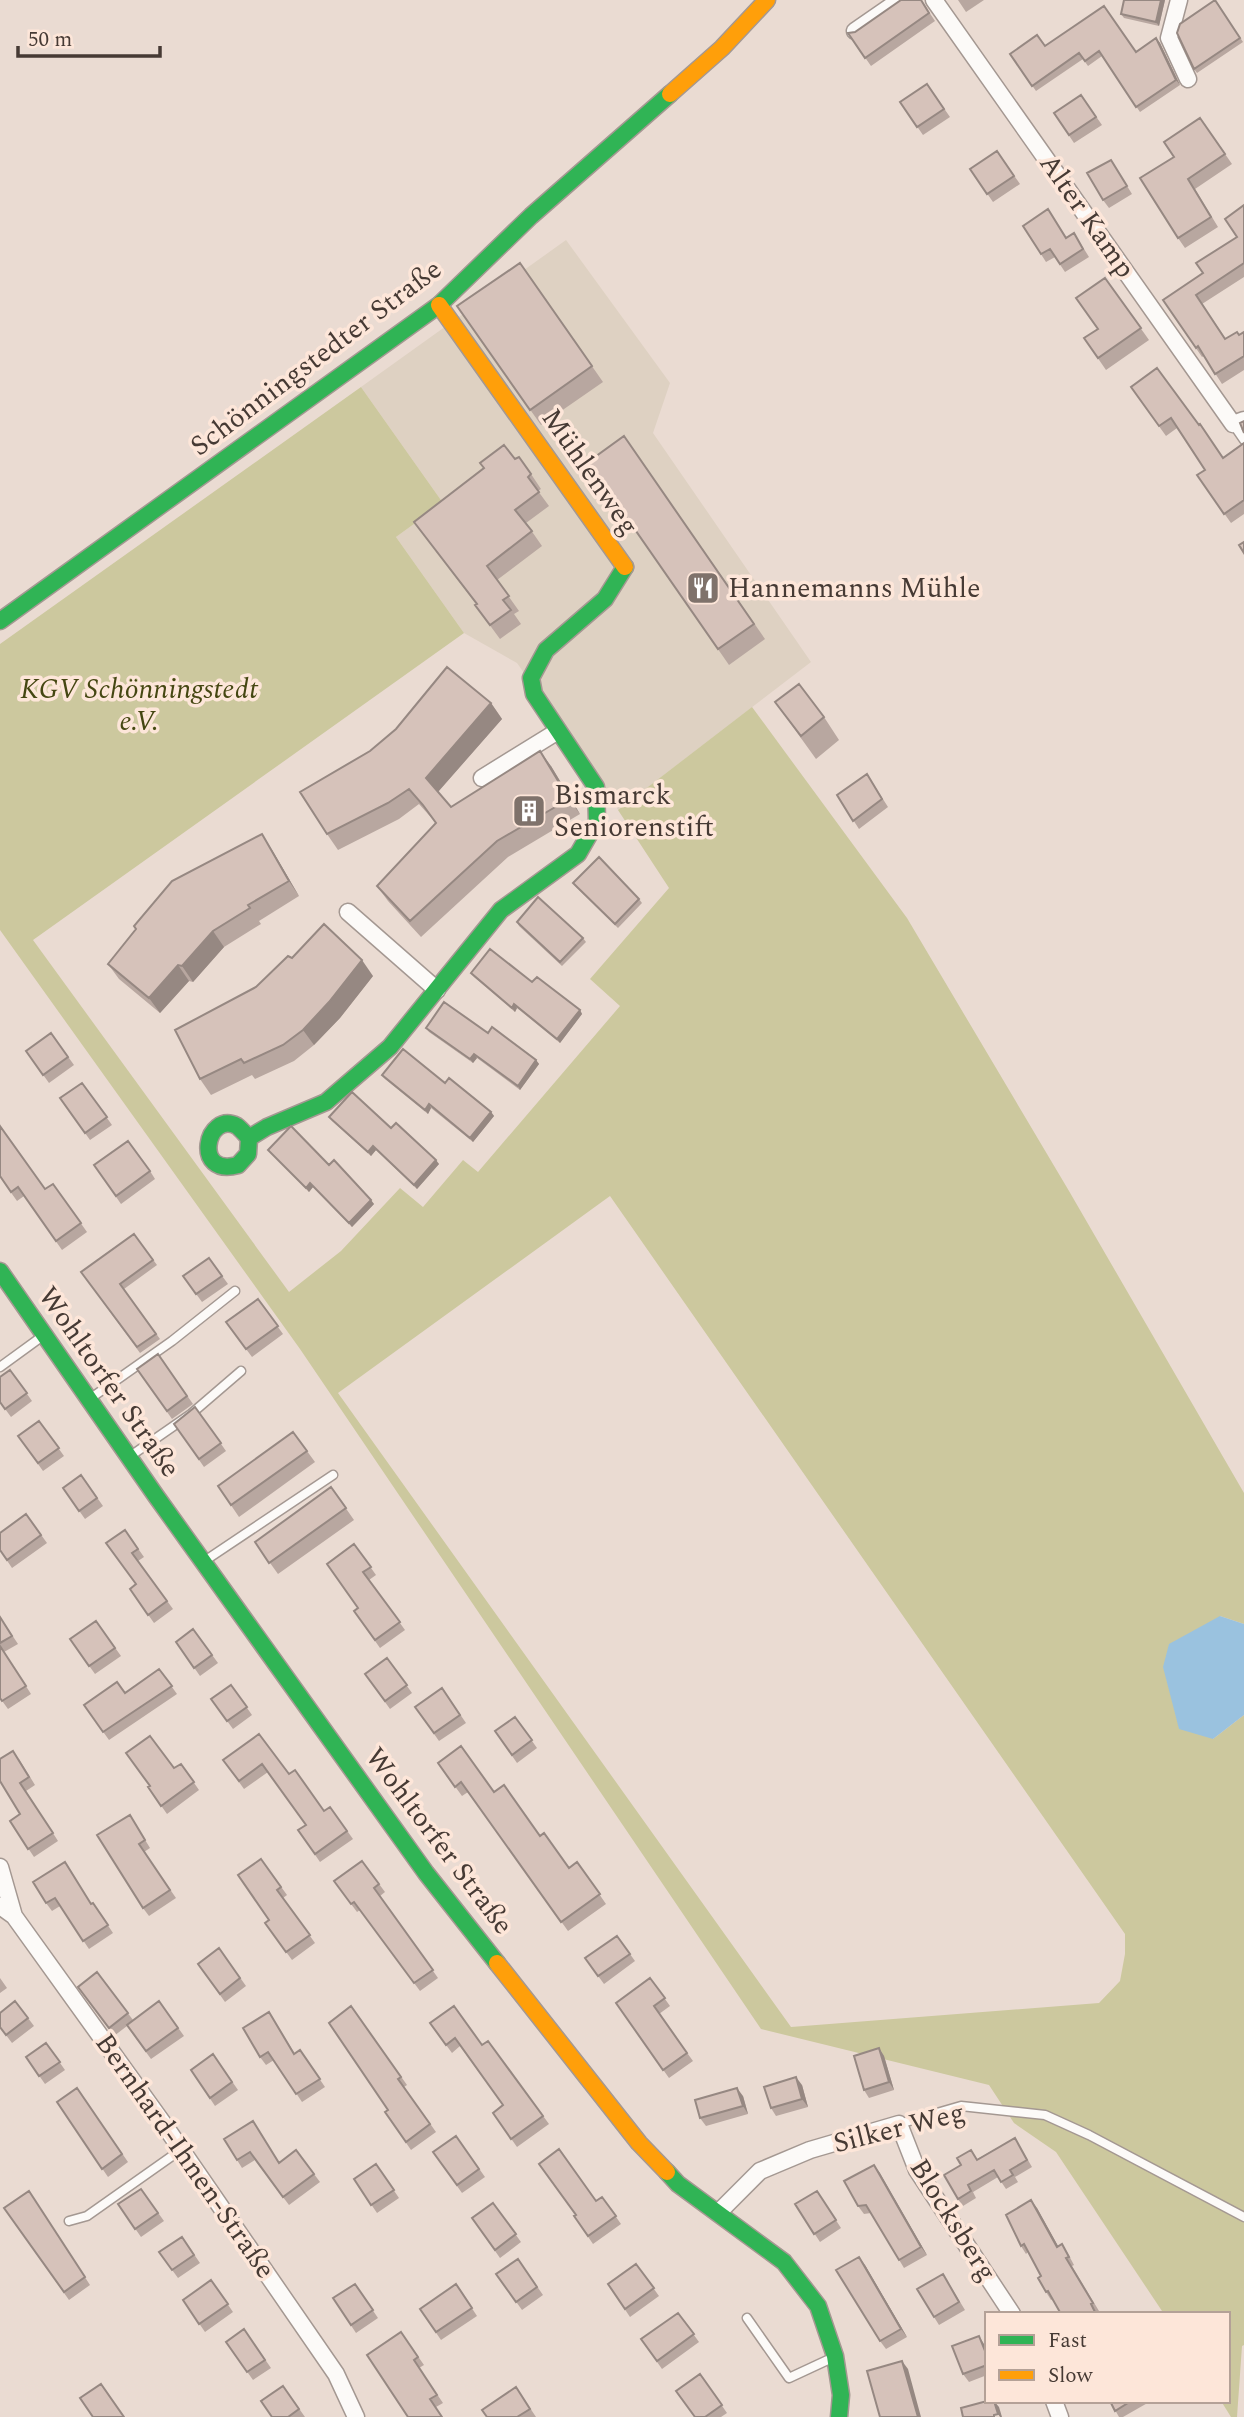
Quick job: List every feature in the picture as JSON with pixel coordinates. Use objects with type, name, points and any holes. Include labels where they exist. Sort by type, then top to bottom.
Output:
[{"type":"street","name":"Schönningstedter Straße","points":[[0,621],[439,305],[531,216],[722,48],[767,0]]},
{"type":"street","points":[[855,31],[900,0]]},
{"type":"street","name":"Alter Kamp","points":[[934,0],[1239,422]]},
{"type":"street","points":[[1179,0],[1169,38],[1188,79]]},
{"type":"street","name":"Mühlenweg","points":[[249,1138],[267,1126],[326,1102],[390,1047],[501,910],[578,854],[597,821],[596,788],[534,694],[531,678],[546,650],[605,599],[626,568],[439,305]]},
{"type":"street","points":[[482,778],[558,731]]},
{"type":"street","points":[[348,912],[438,990]]},
{"type":"street","name":"Wohltorfer Straße","points":[[3,1282],[44,1335],[426,1873],[639,2143],[678,2184],[784,2262],[818,2306],[835,2356],[841,2395],[839,2417]]},
{"type":"street","points":[[0,1867],[14,1916]]},
{"type":"street","name":"Bernhard-Ihnen-Straße","points":[[0,1906],[14,1916],[182,2149],[336,2374],[356,2417]]},
{"type":"street","name":"Silker Weg","points":[[718,2213],[760,2171],[810,2150],[899,2124]]},
{"type":"street","name":"Blocksberg","points":[[899,2124],[917,2170],[1011,2312]]},
{"type":"lane","points":[[1239,422],[1244,440]]},
{"type":"lane","points":[[89,1399],[173,1341],[235,1291]]},
{"type":"lane","points":[[0,1367],[44,1335]]},
{"type":"lane","points":[[129,1457],[191,1414],[241,1371]]},
{"type":"lane","points":[[204,1562],[333,1475]]},
{"type":"lane","name":"Silker Weg","points":[[899,2124],[961,2106],[1045,2115],[1089,2135],[1244,2217]]},
{"type":"lane","points":[[68,2221],[86,2216],[182,2149]]},
{"type":"lane","points":[[747,2318],[789,2378],[835,2356]]},
{"type":"shaded area","points":[[566,240],[670,383],[653,433],[811,662],[618,810],[611,796],[517,663],[464,633],[396,537],[443,503],[361,387]]},
{"type":"green space","name":"KGV Schönningstedt e.V.","points":[[361,387],[443,503],[396,537],[464,633],[33,940],[289,1292],[341,1251],[400,1188],[423,1207],[463,1160],[478,1172],[620,1006],[590,979],[669,888],[618,810],[752,707],[907,918],[1244,1493],[1244,1624],[1220,1616],[1213,1739],[1244,1715],[1244,2345],[1237,2417],[1231,2417],[1222,2403],[1230,2403],[1230,2312],[1163,2312],[1056,2152],[1014,2123],[989,2085],[761,2029],[300,1349],[0,930],[0,644]],"holes":[[[610,1196],[1125,1934],[1125,1954],[1120,1981],[1099,2003],[791,2027],[338,1393]]]},
{"type":"water","points":[[1220,1616],[1244,1624],[1244,1715],[1213,1739],[1179,1729],[1163,1667],[1169,1644]]},
{"type":"building","points":[[901,0],[921,0],[929,13],[865,58],[848,33],[855,32]]},
{"type":"building","points":[[1124,0],[1161,0],[1156,22],[1121,14]]},
{"type":"building","points":[[1215,0],[1240,38],[1194,69],[1177,33],[1180,24]]},
{"type":"building","points":[[1104,6],[1136,52],[1156,38],[1176,80],[1136,107],[1099,51],[1085,61],[1079,53],[1032,86],[1010,54],[1037,35],[1045,46]]},
{"type":"building","points":[[927,84],[944,109],[917,127],[900,102]]},
{"type":"building","points":[[1081,95],[1096,117],[1069,135],[1054,113]]},
{"type":"building","points":[[1200,118],[1225,154],[1188,179],[1211,217],[1178,238],[1140,178],[1174,157],[1164,142]]},
{"type":"building","points":[[997,151],[1014,176],[987,194],[970,169]]},
{"type":"building","points":[[1111,160],[1127,186],[1103,200],[1087,173]]},
{"type":"building","points":[[1244,205],[1244,263],[1196,295],[1225,339],[1237,332],[1239,335],[1244,332],[1244,356],[1215,374],[1198,346],[1196,348],[1163,300],[1203,273],[1196,263],[1237,237],[1225,219]]},
{"type":"building","points":[[1048,209],[1066,238],[1074,233],[1083,249],[1060,264],[1050,249],[1041,254],[1023,226]]},
{"type":"building","points":[[520,263],[592,366],[530,410],[457,306]]},
{"type":"building","points":[[1105,278],[1141,328],[1098,358],[1084,338],[1098,329],[1076,298]]},
{"type":"building","points":[[1157,368],[1223,458],[1244,443],[1244,500],[1224,514],[1197,475],[1205,470],[1171,418],[1159,426],[1131,387]]},
{"type":"building","name":"Hannemanns Mühle","points":[[624,436],[754,624],[718,649],[588,462]]},
{"type":"building","points":[[504,445],[515,459],[519,457],[531,474],[528,477],[539,492],[515,510],[532,531],[487,566],[509,596],[503,600],[511,610],[490,625],[414,522],[484,468],[480,463]]},
{"type":"building","name":"Bismarck Seniorenstift","points":[[447,667],[491,703],[426,778],[451,807],[540,751],[569,799],[497,841],[410,921],[377,886],[436,823],[423,805],[409,789],[388,803],[327,834],[300,792],[370,751],[396,729]]},
{"type":"building","points":[[799,684],[824,717],[801,736],[775,702]]},
{"type":"building","points":[[867,774],[882,799],[853,821],[837,795]]},
{"type":"building","points":[[262,834],[289,881],[248,905],[250,908],[213,931],[149,998],[108,964],[136,929],[134,926],[172,881]]},
{"type":"building","points":[[599,857],[639,899],[615,924],[573,883]]},
{"type":"building","points":[[538,897],[583,938],[560,962],[517,922]]},
{"type":"building","points":[[324,924],[362,960],[329,1002],[303,1030],[283,1045],[244,1063],[241,1059],[200,1079],[175,1030],[256,987],[288,956],[292,958]]},
{"type":"building","points":[[490,949],[532,982],[537,977],[580,1010],[557,1039],[514,1004],[512,1008],[471,973]]},
{"type":"building","points":[[444,1002],[488,1033],[492,1027],[536,1060],[518,1086],[474,1054],[470,1059],[426,1028]]},
{"type":"building","points":[[51,1033],[68,1057],[43,1075],[26,1051]]},
{"type":"building","points":[[403,1049],[445,1083],[449,1078],[491,1112],[470,1138],[429,1104],[425,1110],[382,1075]]},
{"type":"building","points":[[82,1083],[107,1117],[85,1133],[60,1098]]},
{"type":"building","points":[[352,1092],[391,1128],[396,1123],[436,1160],[414,1185],[373,1146],[368,1152],[329,1117]]},
{"type":"building","points":[[0,1126],[45,1189],[53,1184],[81,1223],[56,1241],[18,1187],[11,1192],[0,1176]]},
{"type":"building","points":[[291,1126],[329,1165],[334,1160],[371,1200],[349,1223],[310,1183],[306,1188],[268,1150]]},
{"type":"building","points":[[128,1141],[150,1171],[116,1196],[94,1165]]},
{"type":"building","points":[[134,1234],[153,1260],[120,1284],[156,1334],[137,1347],[81,1272]]},
{"type":"building","points":[[209,1258],[222,1276],[196,1294],[183,1276]]},
{"type":"building","points":[[258,1299],[278,1326],[246,1349],[226,1322]]},
{"type":"building","points":[[158,1354],[187,1396],[167,1411],[137,1369]]},
{"type":"building","points":[[10,1370],[27,1393],[5,1409],[0,1402],[0,1377]]},
{"type":"building","points":[[195,1407],[221,1443],[199,1459],[174,1424]]},
{"type":"building","points":[[39,1421],[59,1448],[38,1463],[18,1436]]},
{"type":"building","points":[[293,1432],[307,1451],[231,1505],[218,1486]]},
{"type":"building","points":[[81,1475],[97,1498],[79,1511],[63,1488]]},
{"type":"building","points":[[331,1487],[346,1508],[269,1563],[255,1542]]},
{"type":"building","points":[[26,1514],[41,1535],[7,1560],[0,1550],[0,1533]]},
{"type":"building","points":[[125,1530],[138,1549],[132,1553],[167,1601],[148,1615],[130,1589],[136,1584],[106,1543]]},
{"type":"building","points":[[354,1544],[371,1567],[363,1572],[400,1622],[375,1640],[354,1611],[358,1608],[327,1564]]},
{"type":"building","points":[[0,1617],[12,1636],[0,1643]]},
{"type":"building","points":[[96,1621],[115,1648],[89,1666],[70,1639]]},
{"type":"building","points":[[193,1629],[212,1655],[194,1668],[176,1642]]},
{"type":"building","points":[[0,1646],[26,1686],[2,1701],[0,1698]]},
{"type":"building","points":[[387,1658],[407,1685],[385,1701],[365,1674]]},
{"type":"building","points":[[159,1669],[172,1686],[103,1732],[84,1705],[117,1682],[125,1693]]},
{"type":"building","points":[[231,1685],[247,1707],[227,1721],[211,1699]]},
{"type":"building","points":[[442,1688],[460,1715],[434,1733],[415,1707]]},
{"type":"building","points":[[515,1717],[532,1740],[512,1755],[495,1731]]},
{"type":"building","points":[[259,1734],[289,1774],[295,1770],[324,1811],[330,1807],[347,1831],[315,1854],[298,1830],[306,1825],[262,1764],[239,1781],[223,1760]]},
{"type":"building","points":[[150,1736],[174,1768],[181,1764],[194,1782],[161,1806],[126,1753]]},
{"type":"building","points":[[461,1746],[494,1792],[504,1785],[540,1836],[544,1833],[569,1868],[577,1862],[600,1894],[561,1922],[461,1782],[455,1787],[438,1763]]},
{"type":"building","points":[[13,1751],[29,1777],[20,1783],[53,1833],[28,1849],[10,1821],[20,1814],[0,1781],[0,1759]]},
{"type":"building","points":[[130,1815],[145,1840],[139,1844],[170,1890],[143,1908],[97,1835]]},
{"type":"building","points":[[261,1859],[281,1887],[277,1890],[310,1935],[286,1952],[265,1923],[269,1920],[238,1875]]},
{"type":"building","points":[[362,1861],[379,1884],[374,1888],[433,1970],[414,1983],[354,1902],[351,1904],[334,1881]]},
{"type":"building","points":[[65,1862],[91,1904],[93,1903],[108,1925],[83,1941],[55,1898],[46,1903],[33,1882]]},
{"type":"building","points":[[617,1936],[630,1954],[598,1976],[585,1958]]},
{"type":"building","points":[[219,1948],[240,1978],[220,1994],[198,1964]]},
{"type":"building","points":[[97,1972],[128,2013],[109,2028],[78,1987]]},
{"type":"building","points":[[650,1978],[665,1998],[654,2006],[687,2053],[663,2070],[616,2003]]},
{"type":"building","points":[[15,2001],[28,2018],[6,2035],[0,2027],[0,2013]]},
{"type":"building","points":[[159,2001],[178,2028],[146,2051],[127,2025]]},
{"type":"building","points":[[351,2006],[430,2124],[406,2142],[385,2112],[388,2110],[329,2023]]},
{"type":"building","points":[[454,2006],[482,2045],[488,2041],[543,2116],[511,2139],[493,2113],[503,2105],[455,2038],[446,2045],[430,2023]]},
{"type":"building","points":[[269,2012],[294,2054],[300,2050],[320,2079],[296,2094],[268,2052],[260,2057],[243,2028]]},
{"type":"building","points":[[46,2043],[60,2062],[39,2076],[26,2057]]},
{"type":"building","points":[[879,2048],[889,2082],[864,2090],[854,2056]]},
{"type":"building","points":[[213,2054],[232,2082],[210,2098],[191,2070]]},
{"type":"building","points":[[796,2077],[802,2099],[771,2108],[764,2087]]},
{"type":"building","points":[[77,2088],[122,2154],[102,2169],[57,2102]]},
{"type":"building","points":[[737,2088],[743,2106],[700,2118],[695,2100]]},
{"type":"building","points":[[253,2121],[279,2163],[296,2150],[314,2174],[283,2197],[250,2152],[237,2160],[224,2139]]},
{"type":"building","points":[[456,2136],[479,2169],[457,2185],[433,2152]]},
{"type":"building","points":[[1015,2138],[1027,2160],[1010,2170],[1013,2175],[1001,2182],[994,2170],[968,2185],[971,2191],[958,2199],[944,2175],[961,2165],[957,2158],[971,2150],[977,2160]]},
{"type":"building","points":[[559,2149],[596,2201],[602,2197],[616,2216],[588,2236],[539,2164]]},
{"type":"building","points":[[376,2164],[394,2190],[371,2205],[354,2179]]},
{"type":"building","points":[[874,2165],[921,2247],[899,2260],[866,2205],[858,2206],[844,2181]]},
{"type":"building","points":[[141,2189],[158,2213],[135,2229],[118,2204]]},
{"type":"building","points":[[29,2191],[85,2277],[64,2292],[4,2208]]},
{"type":"building","points":[[817,2191],[836,2220],[814,2234],[795,2204]]},
{"type":"building","points":[[1031,2200],[1057,2247],[1062,2244],[1069,2257],[1066,2258],[1093,2303],[1091,2304],[1095,2312],[1060,2312],[1038,2278],[1041,2276],[1024,2244],[1021,2246],[1006,2215]]},
{"type":"building","points":[[493,2203],[516,2234],[495,2250],[472,2218]]},
{"type":"building","points":[[182,2237],[194,2255],[172,2270],[159,2252]]},
{"type":"building","points":[[859,2257],[901,2329],[880,2341],[836,2270]]},
{"type":"building","points":[[518,2259],[537,2287],[516,2302],[496,2274]]},
{"type":"building","points":[[636,2264],[654,2288],[625,2309],[608,2284]]},
{"type":"building","points":[[943,2274],[959,2302],[934,2317],[917,2289]]},
{"type":"building","points":[[211,2280],[228,2304],[199,2324],[183,2300]]},
{"type":"building","points":[[355,2284],[373,2310],[351,2325],[333,2298]]},
{"type":"building","points":[[456,2284],[472,2308],[436,2332],[420,2309]]},
{"type":"building","points":[[678,2313],[694,2334],[657,2361],[641,2339]]},
{"type":"building","points":[[244,2329],[265,2360],[247,2372],[226,2342]]},
{"type":"building","points":[[401,2332],[418,2357],[414,2360],[437,2395],[430,2399],[442,2417],[408,2417],[367,2355]]},
{"type":"building","points":[[979,2336],[985,2351],[985,2366],[963,2374],[952,2346]]},
{"type":"building","points":[[902,2361],[918,2417],[880,2417],[867,2371]]},
{"type":"building","points":[[700,2374],[722,2405],[705,2417],[695,2417],[676,2391]]},
{"type":"building","points":[[101,2384],[124,2417],[93,2417],[80,2398]]},
{"type":"building","points":[[283,2386],[299,2409],[288,2417],[272,2417],[261,2401]]},
{"type":"building","points":[[516,2387],[530,2409],[517,2417],[487,2417],[482,2410]]},
{"type":"building","points":[[985,2402],[995,2403],[998,2414],[994,2417],[963,2417],[961,2408]]},
{"type":"building","points":[[1111,2403],[1128,2403],[1115,2411]]},
{"type":"traffic: fast","points":[[0,621],[439,305],[531,216],[670,94]]},
{"type":"traffic: fast","points":[[249,1138],[248,1154],[238,1165],[223,1166],[214,1162],[209,1154],[209,1144],[218,1127],[226,1124],[237,1126],[249,1138],[267,1127],[326,1102],[390,1047],[501,910],[578,854],[597,821],[596,787],[534,694],[531,678],[546,650],[605,599],[625,567]]},
{"type":"traffic: fast","points":[[0,1271],[156,1496],[426,1873],[497,1963]]},
{"type":"traffic: fast","points":[[667,2172],[678,2184],[784,2262],[818,2306],[835,2356],[841,2395],[839,2417]]},
{"type":"traffic: slow","points":[[670,94],[722,48],[767,0]]},
{"type":"traffic: slow","points":[[439,305],[625,567]]},
{"type":"traffic: slow","points":[[497,1963],[639,2143],[667,2172]]},
{"type":"place","name":"Hannemanns Mühle","points":[[703,588]]},
{"type":"place","name":"Bismarck Seniorenstift","points":[[529,811]]}]
